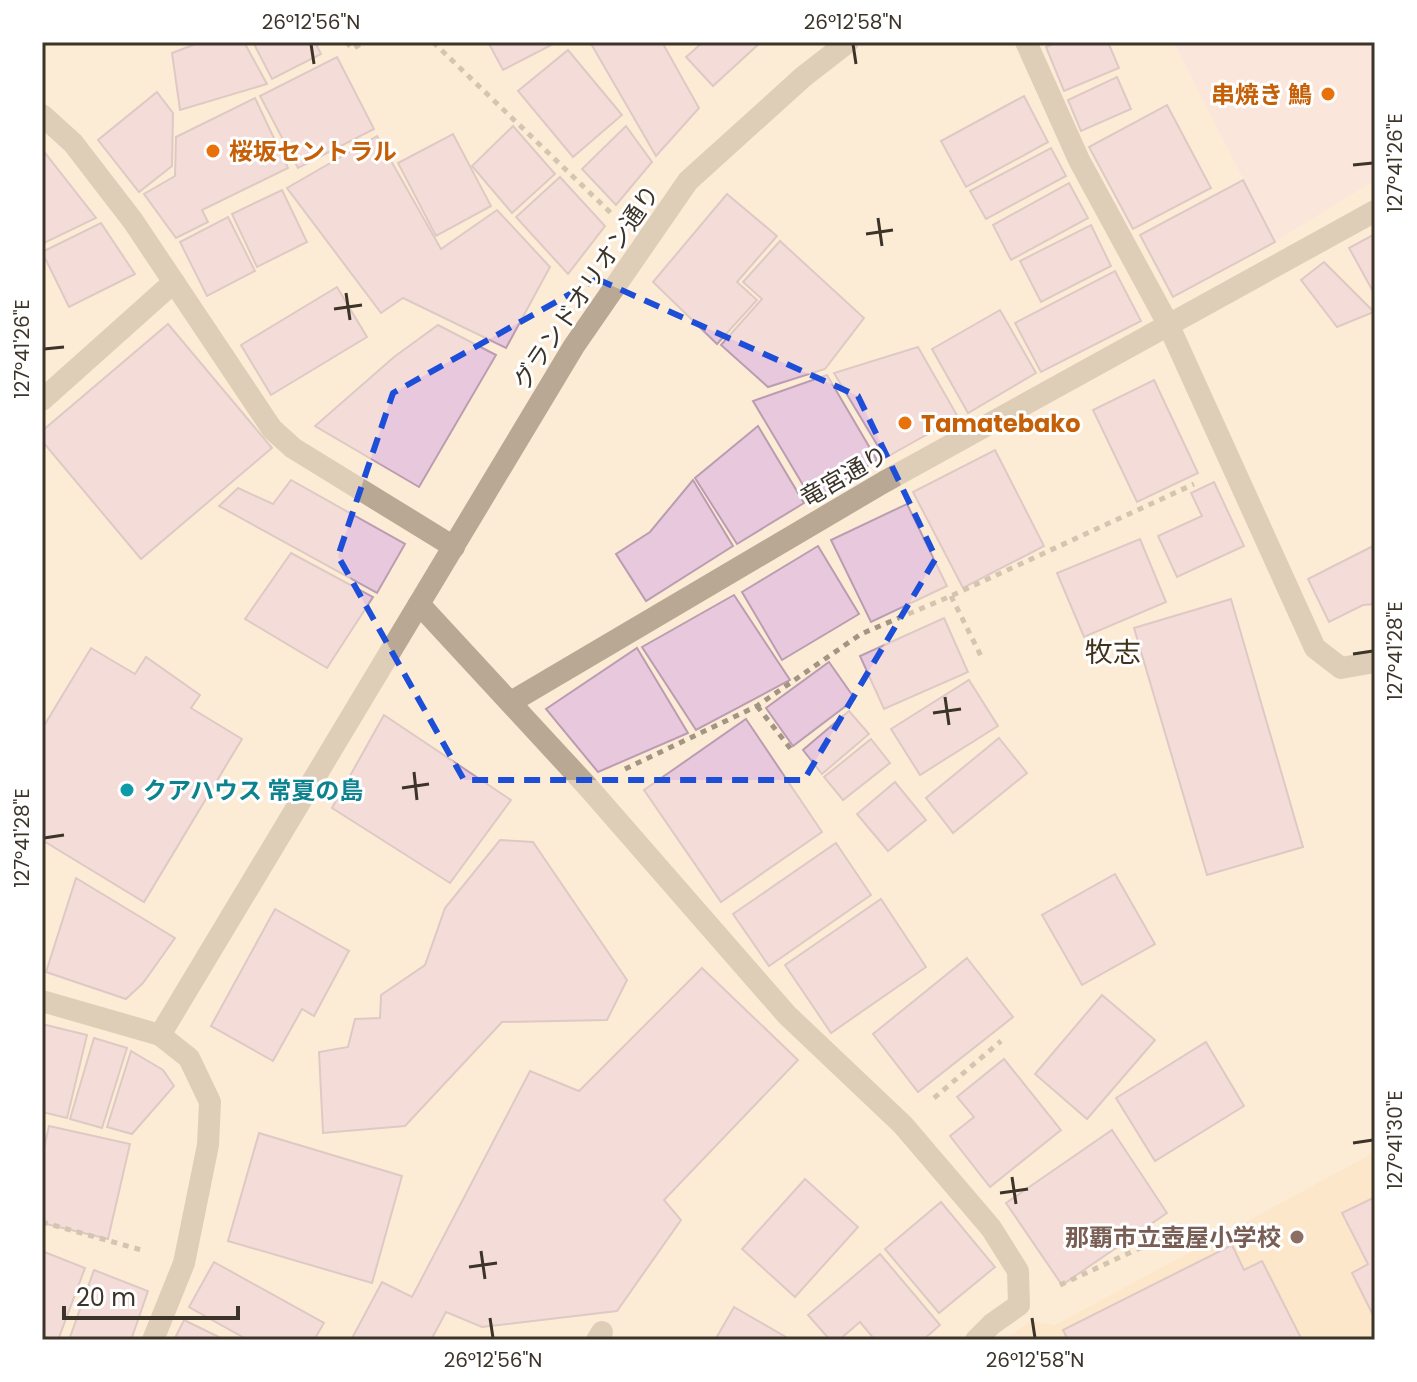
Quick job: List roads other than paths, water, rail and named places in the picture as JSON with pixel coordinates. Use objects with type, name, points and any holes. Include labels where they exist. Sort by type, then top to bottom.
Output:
[{"type":"street","name":"グランドオリオン通り","points":[[160,1035],[574,346],[643,245],[688,181],[803,77],[848,42]]},
{"type":"street","points":[[1026,42],[1079,160],[1168,324],[1315,648],[1341,668],[1375,662]]},
{"type":"street","points":[[42,115],[73,143],[133,221],[272,429],[293,448],[454,547]]},
{"type":"street","name":"竜宮通り","points":[[511,702],[884,482],[1375,211]]},
{"type":"street","points":[[42,400],[174,282]]},
{"type":"street","points":[[419,604],[588,787],[787,1015],[903,1125],[991,1228],[1018,1271],[1019,1305],[976,1340]]},
{"type":"street","points":[[42,1001],[160,1035],[189,1058],[210,1102],[208,1145],[184,1263],[153,1340]]},
{"type":"place","name":"串焼き 鷠","points":[[1328,94]]},
{"type":"place","name":"桜坂セントラル","points":[[213,151]]},
{"type":"place","name":"Tamatebako","points":[[905,423]]},
{"type":"place","name":"クアハウス 常夏の島","points":[[127,790]]},
{"type":"place","name":"那覇市立壺屋小学校","points":[[1297,1237]]},
{"type":"district","name":"牧志","points":[[1113,652]]}]
